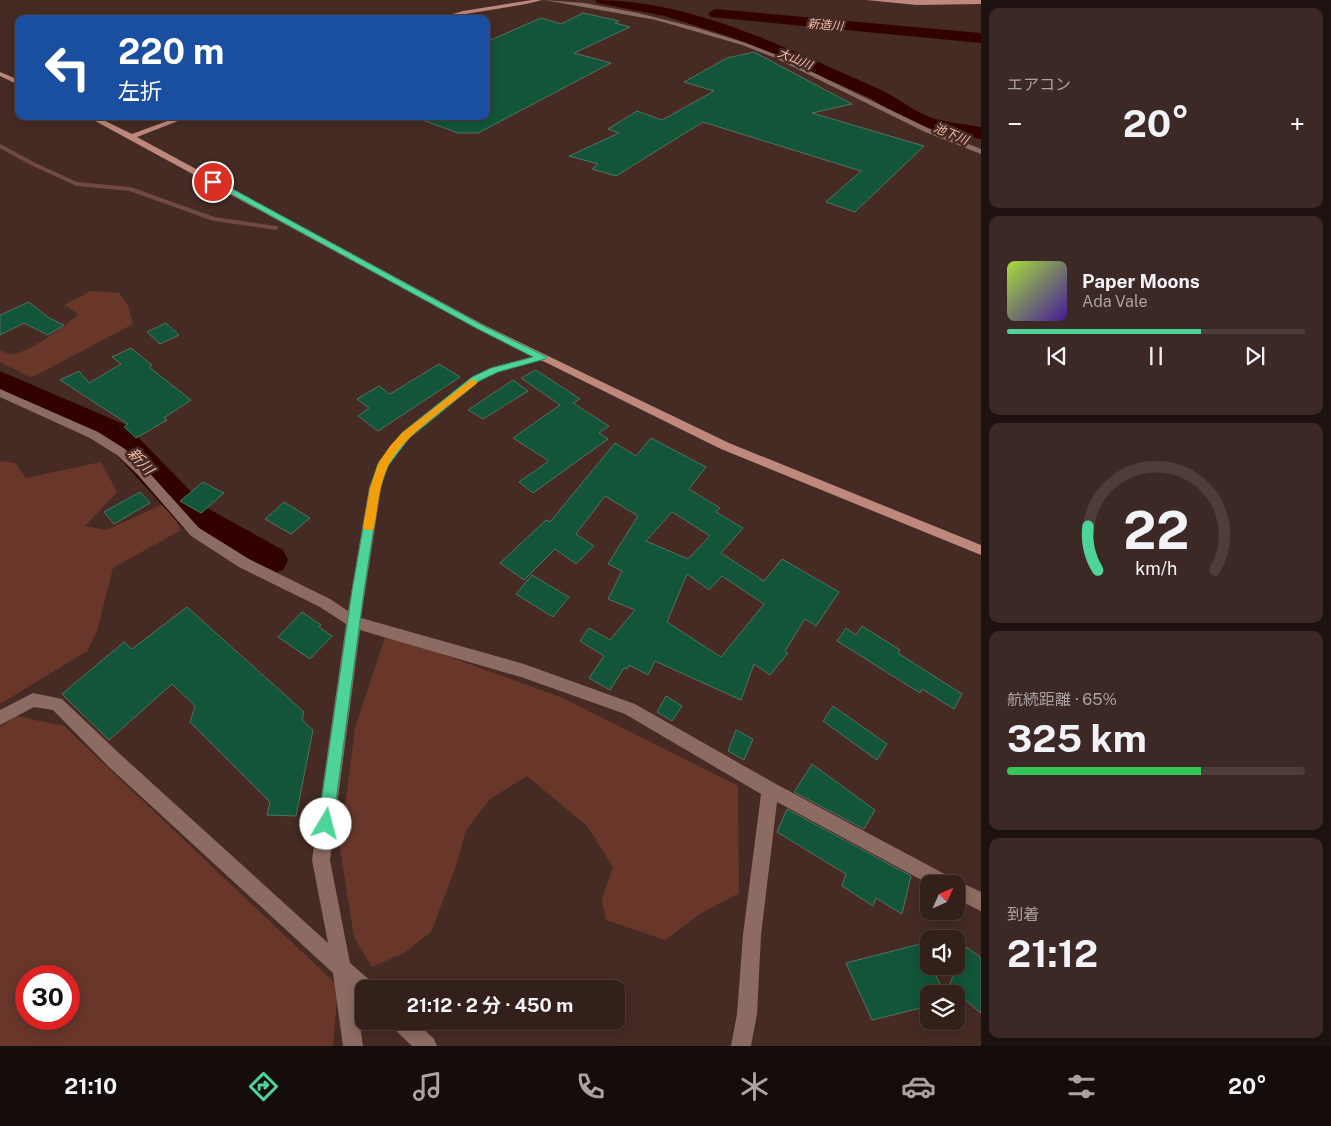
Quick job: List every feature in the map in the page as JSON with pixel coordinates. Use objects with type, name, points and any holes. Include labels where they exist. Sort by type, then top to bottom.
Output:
[{"type":"street","points":[[449,15],[458,12],[523,4],[539,0]]},
{"type":"street","points":[[547,0],[587,4],[632,13],[721,36],[773,55],[884,112],[938,136],[981,152]]},
{"type":"street","points":[[869,0],[917,3],[981,2]]},
{"type":"street","points":[[0,74],[15,81]]},
{"type":"street","points":[[97,120],[479,326],[542,357],[725,446],[981,550]]},
{"type":"street","points":[[131,137],[177,120]]},
{"type":"street","points":[[353,1046],[342,968],[321,860],[354,622],[375,488],[384,464],[406,436],[476,379],[494,370],[542,357]]},
{"type":"street","points":[[0,393],[94,435],[121,452],[141,471],[195,532],[244,564],[325,603],[354,622],[524,671],[630,709],[770,790],[929,875]]},
{"type":"street","points":[[0,718],[33,700],[57,704],[115,761],[355,980]]},
{"type":"street","points":[[740,1046],[747,1014],[752,935],[770,790]]},
{"type":"street","points":[[965,894],[981,902]]},
{"type":"street","points":[[410,1030],[427,1046]]},
{"type":"shaded area","points":[[91,291],[119,293],[128,305],[133,324],[35,376],[30,377],[0,362],[0,350],[11,354],[18,353],[37,344],[73,319],[79,314],[64,305]]},
{"type":"shaded area","points":[[0,461],[15,463],[26,478],[101,462],[117,492],[85,526],[106,530],[166,503],[181,530],[113,568],[97,631],[87,651],[0,704]]},
{"type":"shaded area","points":[[386,634],[563,698],[738,786],[739,893],[700,914],[665,940],[606,920],[602,899],[613,867],[587,826],[527,776],[490,799],[466,830],[456,866],[431,932],[404,953],[372,967],[354,937],[340,848],[355,728]]},
{"type":"shaded area","points":[[16,716],[64,726],[338,986],[333,1046],[0,1046],[0,727]]},
{"type":"building","points":[[583,13],[619,21],[615,23],[630,27],[574,53],[611,63],[478,133],[458,133],[422,120],[490,120],[490,40],[541,18],[561,24]]},
{"type":"building","points":[[754,52],[852,104],[812,113],[924,146],[855,212],[826,202],[861,171],[703,122],[616,176],[592,169],[598,164],[569,156],[619,133],[608,129],[637,111],[662,120],[714,91],[684,82],[727,58]]},
{"type":"building","points":[[29,302],[49,318],[64,325],[48,335],[24,323],[0,335],[0,315]]},
{"type":"building","points":[[166,323],[179,335],[160,344],[147,332]]},
{"type":"building","points":[[131,348],[152,365],[149,367],[191,400],[164,418],[167,420],[136,438],[124,427],[128,424],[60,380],[79,371],[89,383],[121,364],[112,357]]},
{"type":"building","points":[[439,364],[460,377],[378,431],[358,416],[369,408],[357,399],[379,386],[390,394]]},
{"type":"building","points":[[536,370],[580,399],[573,403],[609,426],[599,433],[608,439],[533,493],[519,482],[549,461],[513,438],[560,405],[521,378]]},
{"type":"building","points":[[513,380],[528,391],[483,419],[468,410]]},
{"type":"building","points":[[651,438],[706,467],[689,489],[720,508],[716,512],[743,528],[721,553],[764,581],[782,559],[839,592],[816,626],[805,619],[785,651],[788,653],[770,675],[754,664],[741,700],[655,661],[648,675],[629,665],[627,669],[624,668],[610,690],[589,678],[604,656],[580,641],[589,628],[610,640],[635,610],[608,599],[622,571],[608,564],[638,516],[605,496],[576,534],[594,546],[576,564],[555,549],[524,580],[500,563],[546,520],[550,522],[615,443],[636,456]],"holes":[[[672,512],[710,536],[688,559],[646,541]],[[687,574],[709,590],[722,576],[764,604],[721,657],[667,622]]]},
{"type":"building","points":[[203,482],[224,493],[201,513],[180,501]]},
{"type":"building","points":[[140,492],[150,503],[114,524],[104,512]]},
{"type":"building","points":[[284,502],[310,518],[291,534],[265,519]]},
{"type":"building","points":[[532,575],[569,597],[553,617],[516,594]]},
{"type":"building","points":[[187,607],[304,712],[302,720],[313,730],[296,816],[267,815],[270,802],[190,722],[195,706],[172,684],[109,740],[62,694],[124,642],[132,649]]},
{"type":"building","points":[[302,612],[321,625],[319,627],[332,636],[310,659],[278,637]]},
{"type":"building","points":[[862,626],[900,650],[898,653],[962,694],[954,709],[922,689],[920,693],[837,641],[846,628],[856,635]]},
{"type":"building","points":[[666,696],[682,706],[672,721],[657,712]]},
{"type":"building","points":[[833,706],[887,744],[877,760],[823,721]]},
{"type":"building","points":[[736,730],[753,739],[744,760],[728,751]]},
{"type":"building","points":[[812,764],[875,810],[864,829],[794,792]]},
{"type":"building","points":[[787,809],[911,876],[902,914],[876,898],[873,906],[842,886],[846,874],[777,832]]},
{"type":"building","points":[[920,944],[920,975],[936,975],[940,985],[920,985],[920,1008],[872,1020],[846,963]]},
{"type":"building","points":[[967,947],[981,958],[981,1013],[965,1000],[965,985],[949,985],[954,975],[965,975],[965,951]]},
{"type":"waterway","name":"大山川","points":[[602,0],[668,12],[740,35],[876,94],[921,121],[981,133]]},
{"type":"waterway","name":"新造川","points":[[716,14],[981,38]]},
{"type":"waterway","points":[[0,146],[35,165],[77,184],[130,189],[214,219],[276,228]]},
{"type":"waterway","name":"新川","points":[[0,381],[115,433],[195,518],[270,560]]},
{"type":"slow traffic","points":[[369,527],[375,488],[384,464],[394,449],[406,436],[472,382]]},
{"type":"route","points":[[213,182],[479,326],[542,357],[494,370],[476,379],[406,436],[384,464],[375,488],[358,591],[326,824]]},
{"type":"water label","name":"池下川","points":[[951,134]]}]
